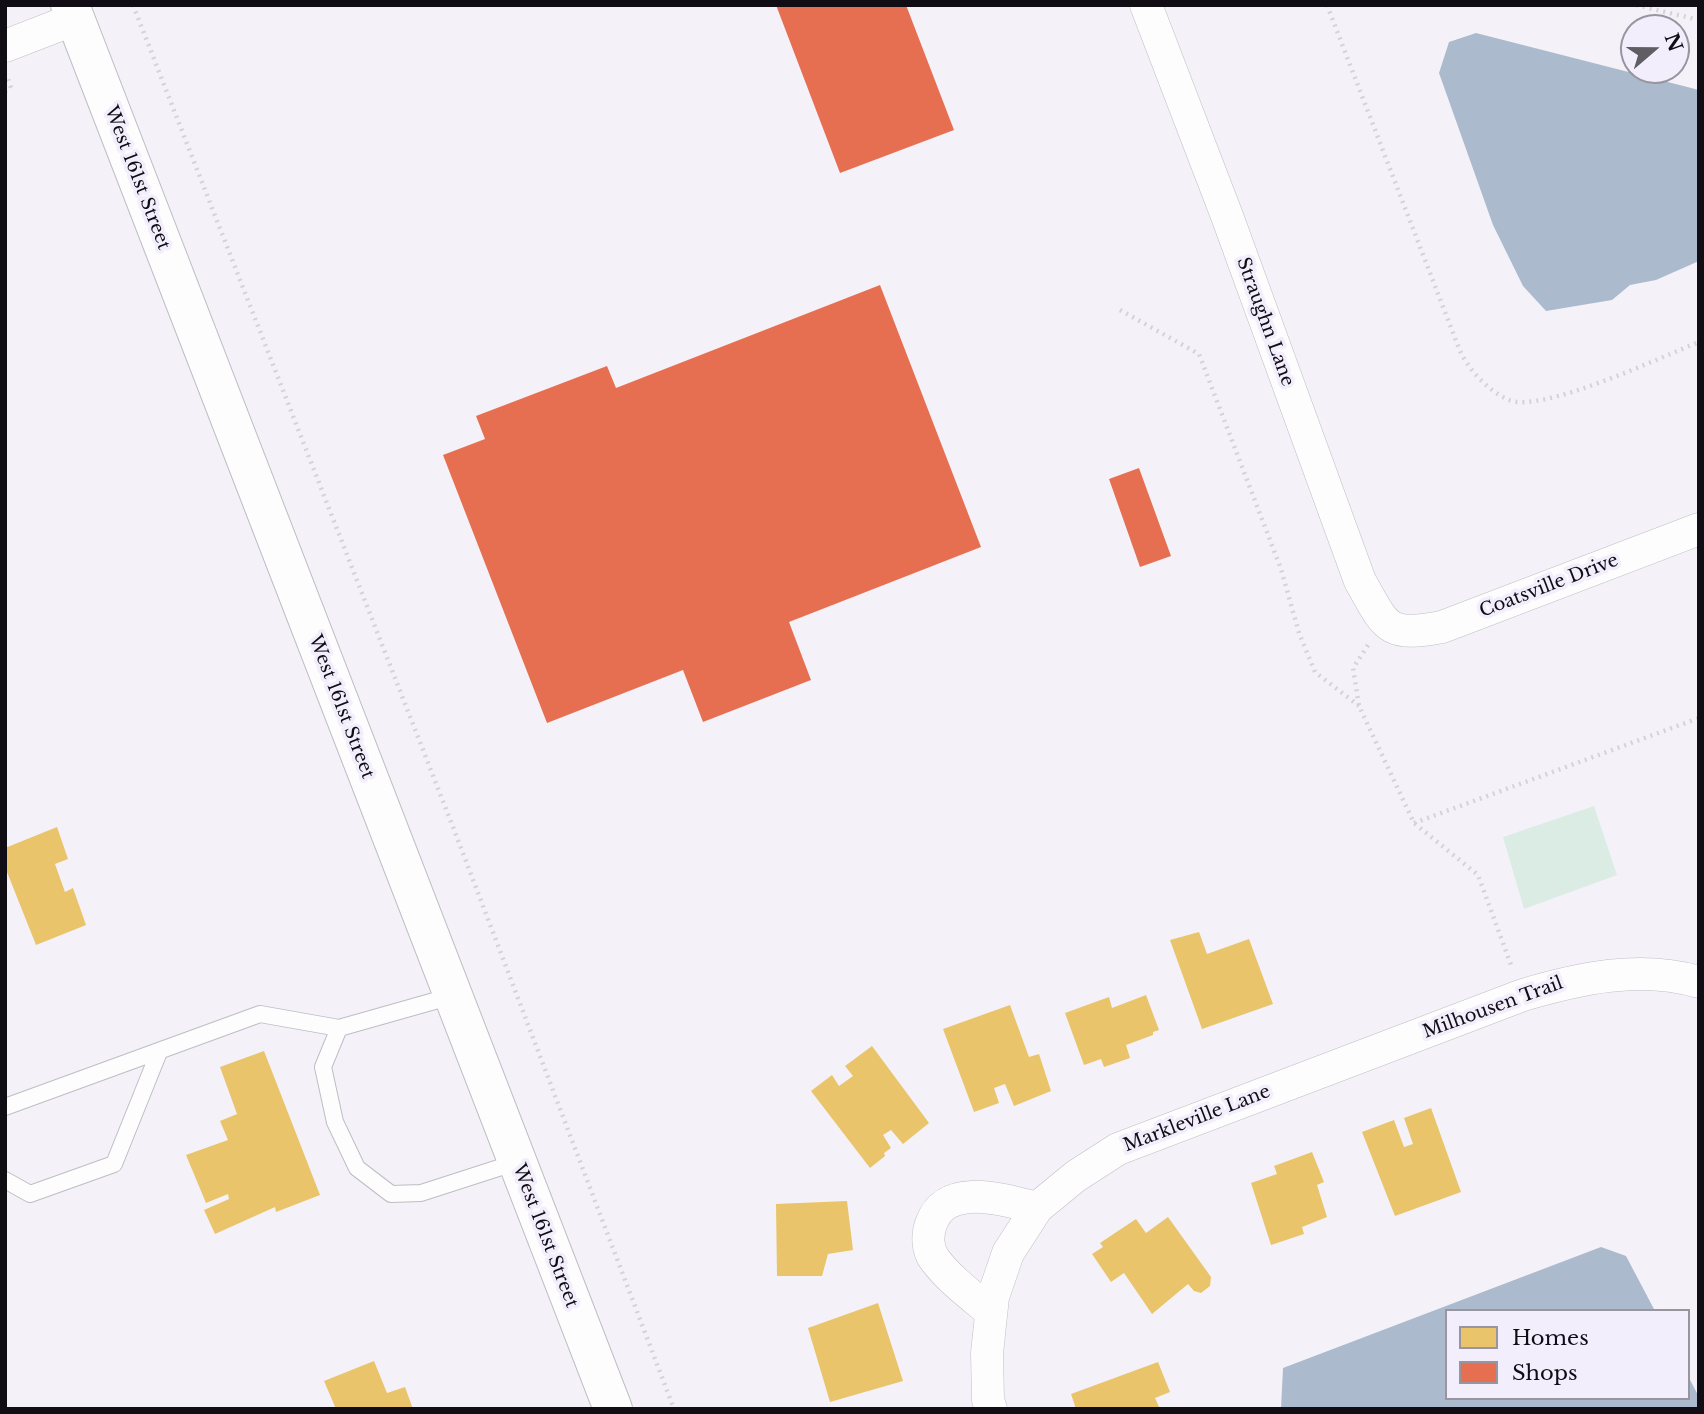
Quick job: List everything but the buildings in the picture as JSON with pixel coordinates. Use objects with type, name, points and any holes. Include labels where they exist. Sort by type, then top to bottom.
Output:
[{"type":"street","name":"Straughn Lane","points":[[1146,5],[1360,581],[1390,626]]},
{"type":"street","points":[[5,46],[72,12]]},
{"type":"street","name":"West 161st Street","points":[[72,12],[613,1409]]},
{"type":"street","name":"Coatsville Drive","points":[[1390,626],[1415,632],[1442,627],[1699,529]]},
{"type":"street","name":"Milhousen Trail","points":[[1412,1037],[1523,995],[1570,981],[1645,973],[1699,982]]},
{"type":"street","name":"Markleville Lane","points":[[991,1409],[988,1400],[987,1353],[993,1297],[1008,1253],[1037,1208],[1076,1176],[1118,1149],[1412,1037]]},
{"type":"street","points":[[991,1312],[933,1258],[927,1235],[935,1212],[953,1199],[991,1197],[1037,1208]]},
{"type":"lane","points":[[5,1107],[260,1014],[339,1028],[452,996]]},
{"type":"lane","points":[[339,1028],[323,1067],[335,1122],[357,1168],[391,1195],[421,1193],[517,1162]]},
{"type":"lane","points":[[5,1180],[30,1194],[114,1164],[159,1052]]},
{"type":"path","points":[[133,5],[453,827],[674,1409]]},
{"type":"path","points":[[1327,5],[1460,351],[1467,366],[1490,387],[1510,401],[1536,401],[1573,392],[1699,342]]},
{"type":"path","points":[[1636,5],[1699,20]]},
{"type":"path","points":[[5,72],[11,88],[5,91]]},
{"type":"path","points":[[1120,310],[1199,354],[1281,569],[1299,633],[1315,672],[1359,706]]},
{"type":"path","points":[[1390,626],[1353,668],[1359,706],[1414,823],[1478,875],[1523,995]]},
{"type":"path","points":[[1414,823],[1699,718]]},
{"type":"shaded area","points":[[1594,806],[1617,875],[1524,909],[1503,837]]},
{"type":"water","points":[[1476,33],[1620,70],[1620,84],[1676,84],[1699,90],[1699,261],[1656,280],[1630,285],[1612,300],[1546,311],[1523,286],[1493,225],[1439,73],[1449,42]]},
{"type":"water","points":[[1601,1247],[1626,1256],[1654,1309],[1445,1309],[1445,1400],[1690,1400],[1690,1380],[1699,1397],[1699,1409],[1281,1409],[1283,1368]]}]
